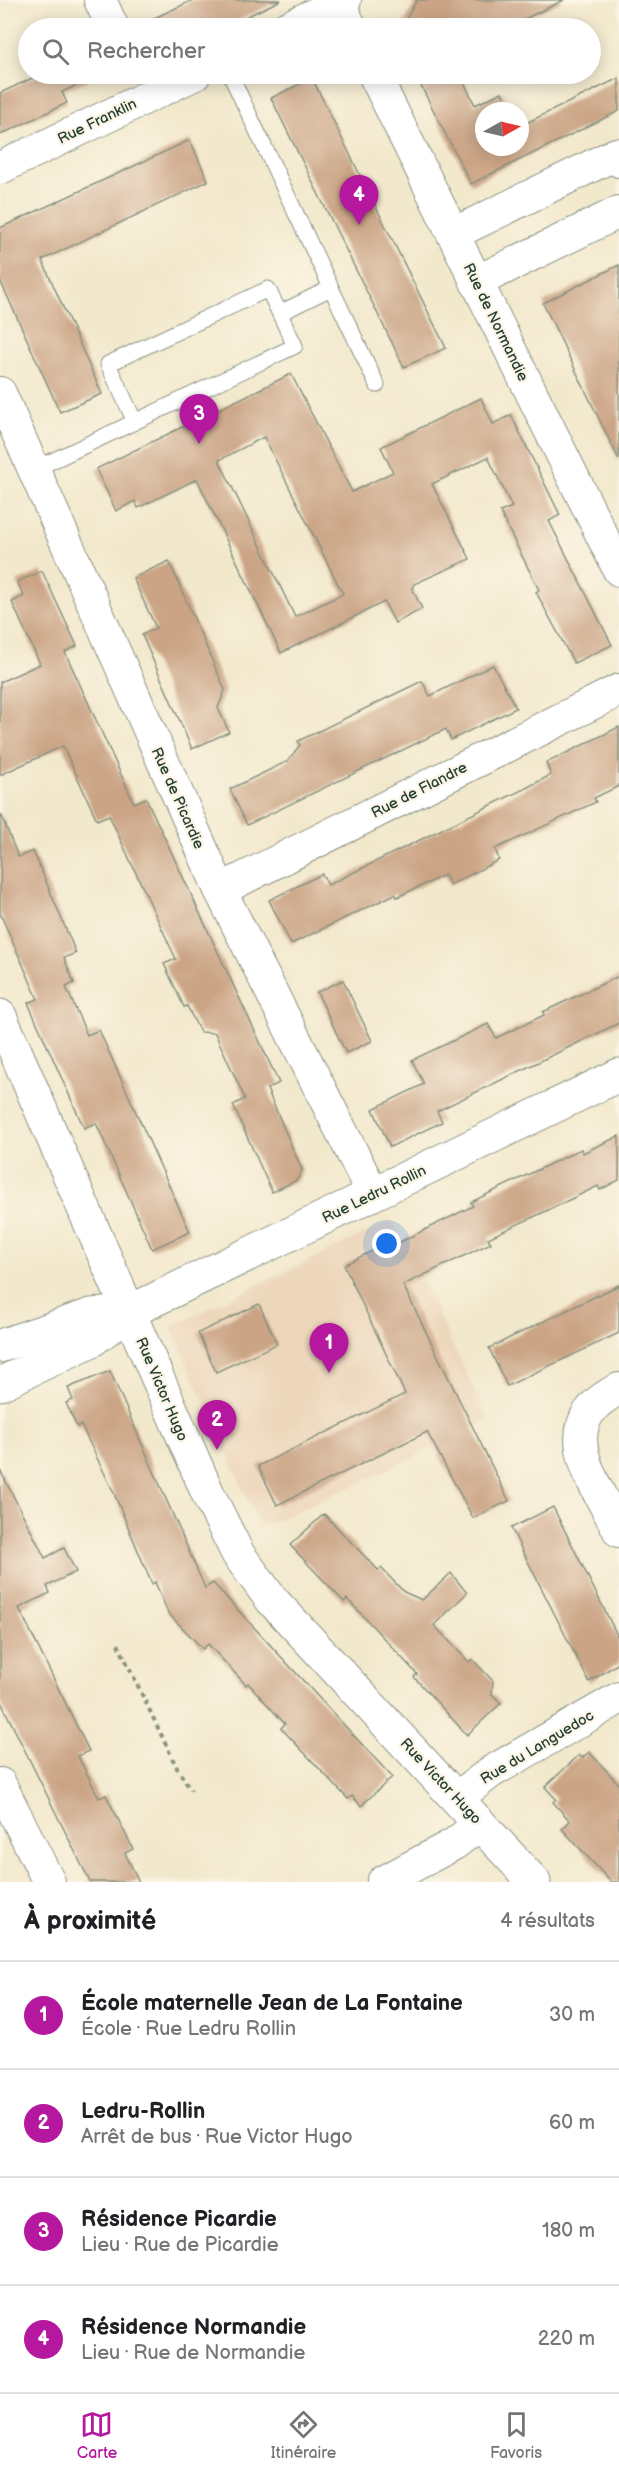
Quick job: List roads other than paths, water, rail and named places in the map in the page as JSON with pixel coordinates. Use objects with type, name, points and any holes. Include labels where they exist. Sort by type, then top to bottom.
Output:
[{"type":"street","points":[[100,0],[108,18]]},
{"type":"street","points":[[319,18],[345,10]]},
{"type":"street","name":"Rue de Normandie","points":[[379,84],[619,570]]},
{"type":"street","name":"Rue Franklin","points":[[0,168],[139,86]]},
{"type":"street","points":[[453,234],[616,154],[619,161]]},
{"type":"street","points":[[476,282],[619,212]]},
{"type":"street","name":"Rue de Picardie","points":[[0,393],[19,459],[219,890],[373,1194]]},
{"type":"street","name":"Rue de Flandre","points":[[219,890],[619,690]]},
{"type":"street","name":"Rue Victor Hugo","points":[[0,1016],[226,1534],[271,1599],[534,1882]]},
{"type":"street","name":"Rue Ledru Rollin","points":[[0,1384],[92,1340],[129,1312],[619,1075]]},
{"type":"street","name":"Rue Ledru Rollin","points":[[0,1346],[91,1315],[129,1312]]},
{"type":"street","points":[[619,1389],[599,1400],[584,1417],[581,1430],[583,1456],[619,1531]]},
{"type":"street","name":"Rue du Languedoc","points":[[457,1798],[491,1772],[619,1698]]},
{"type":"street","points":[[0,1784],[49,1882]]},
{"type":"street","points":[[383,1882],[454,1844],[480,1824]]},
{"type":"lane","points":[[235,84],[377,385]]},
{"type":"lane","points":[[279,313],[331,288]]},
{"type":"lane","points":[[19,459],[135,422],[295,346],[268,289],[108,364],[135,422]]},
{"type":"place","name":"Résidence Normandie","points":[[359,225]]},
{"type":"place","name":"Résidence Picardie","points":[[199,444]]},
{"type":"place","name":"École maternelle Jean de La Fontaine","points":[[329,1373]]},
{"type":"place","name":"Ledru-Rollin","points":[[217,1450]]}]
